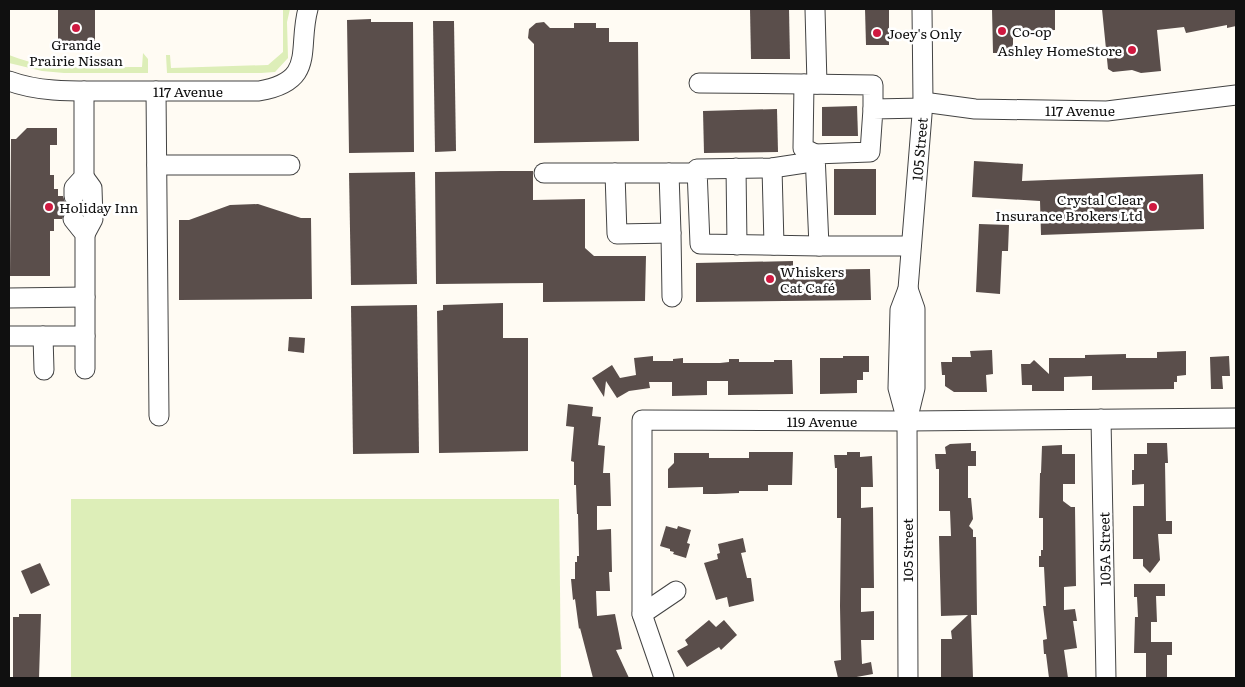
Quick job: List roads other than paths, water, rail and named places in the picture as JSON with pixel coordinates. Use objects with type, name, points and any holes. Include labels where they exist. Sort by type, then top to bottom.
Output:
[{"type":"street","name":"117 Avenue","points":[[9,81],[19,85],[47,89],[84,91],[259,91],[275,88],[289,80],[304,58],[305,19],[308,9]]},
{"type":"street","points":[[699,83],[810,84],[873,85],[870,152],[815,154],[804,148],[810,84],[815,9]]},
{"type":"street","name":"105 Street","points":[[908,678],[907,421],[898,388],[900,310],[908,289],[923,105],[922,9]]},
{"type":"street","points":[[84,91],[84,177],[92,188],[93,219],[79,226],[85,297],[85,369]]},
{"type":"street","points":[[156,91],[160,416]]},
{"type":"street","name":"117 Avenue","points":[[873,109],[923,105],[975,109],[1107,111],[1236,96]]},
{"type":"street","points":[[815,154],[805,163],[772,168],[697,169],[700,244],[912,246]]},
{"type":"street","points":[[815,154],[819,246]]},
{"type":"street","points":[[157,165],[290,165]]},
{"type":"street","points":[[736,168],[737,245]]},
{"type":"street","points":[[772,168],[774,245]]},
{"type":"street","points":[[544,173],[697,173]]},
{"type":"street","points":[[615,173],[617,234],[671,233]]},
{"type":"street","points":[[669,173],[672,297]]},
{"type":"street","points":[[74,196],[74,188],[84,177]]},
{"type":"street","points":[[9,298],[85,297]]},
{"type":"street","points":[[9,336],[85,336]]},
{"type":"street","points":[[43,336],[44,370]]},
{"type":"street","name":"119 Avenue","points":[[642,614],[642,420],[907,421],[1236,418]]},
{"type":"street","name":"105A Street","points":[[1101,419],[1106,678]]},
{"type":"street","points":[[664,678],[642,614],[676,591]]},
{"type":"place","name":"Grande Prairie Nissan","points":[[76,28]]},
{"type":"place","name":"Co-op","points":[[1002,31]]},
{"type":"place","name":"Joey's Only","points":[[877,33]]},
{"type":"place","name":"Ashley HomeStore","points":[[1132,50]]},
{"type":"place","name":"Holiday Inn","points":[[49,207]]},
{"type":"place","name":"Crystal Clear Insurance Brokers Ltd","points":[[1153,207]]},
{"type":"place","name":"Whiskers Cat Café","points":[[770,279]]}]
